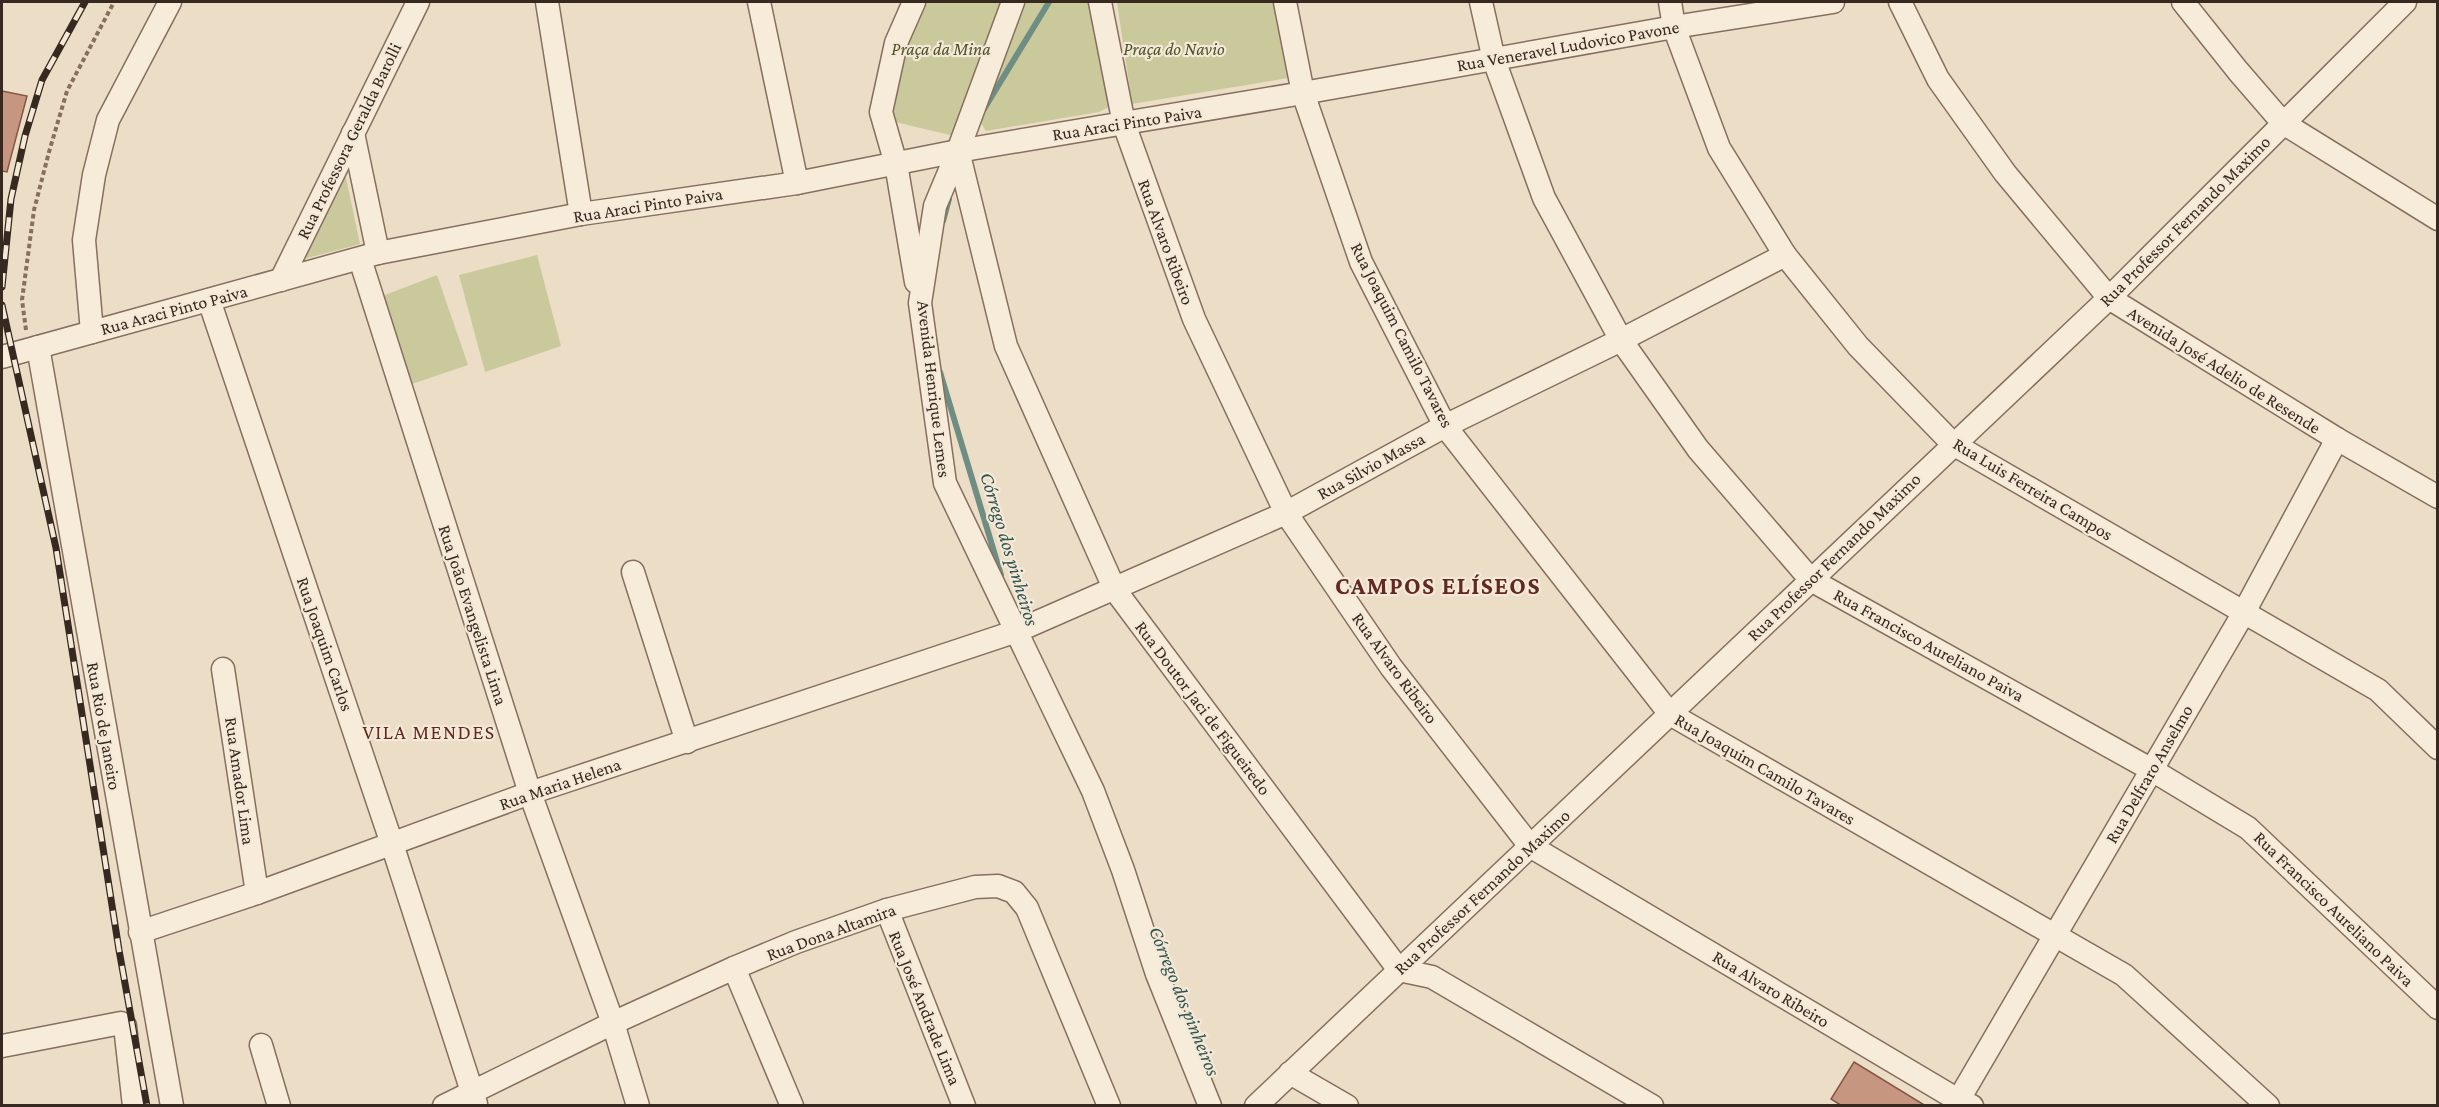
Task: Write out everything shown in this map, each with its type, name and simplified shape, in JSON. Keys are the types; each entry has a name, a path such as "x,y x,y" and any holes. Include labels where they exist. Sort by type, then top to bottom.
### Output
{"street":[{"path":"92,332 84,240 94,175 108,120 170,2"},
{"name":"Rua Professora Geralda Barolli","path":"281,280 418,2"},
{"path":"547,2 581,214"},
{"path":"759,2 797,183"},
{"path":"914,2 896,43 881,112 896,164 920,303"},
{"name":"Avenida Henrique Lemes","path":"1013,2 958,151 934,206 920,303 945,483 1093,791 1123,870 1157,974 1210,1106"},
{"name":"Rua Alvaro Ribeiro","path":"1100,2 1124,124 1194,319 1286,513 1391,667 1530,846 1962,1104"},
{"name":"Rua Joaquim Camilo Tavares","path":"1285,2 1303,93 1361,262 1445,426 1670,714 2124,975 2268,1106"},
{"name":"Rua Francisco Aureliano Paiva","path":"1481,2 1494,60 1544,198 1621,340 1698,449 1811,580 2152,770 2248,828 2438,1008"},
{"name":"Rua Luis Ferreira Campos","path":"1670,2 1674,27 1719,147 1785,255 1858,346 1953,444 2243,614 2378,690 2438,748"},
{"name":"Rua Veneravel Ludovico Pavone","path":"1303,93 1674,27 1833,2"},
{"name":"Avenida José Adelio de Resende","path":"1900,2 1938,79 2004,173 2109,298 2337,439 2438,497"},
{"path":"2183,2 2283,123 2438,219"},
{"name":"Rua Professor Fernando Maximo","path":"1256,1106 2109,298 2405,2"},
{"name":"Rua Araci Pinto Paiva","path":"2,357 369,256 581,214 797,183 958,151 1303,93"},
{"name":"Rua João Evangelista Lima","path":"352,134 369,256 530,793 613,1023 638,1106"},
{"name":"Rua Doutor Jaci de Figueiredo","path":"958,151 1006,346 1114,590 1399,970"},
{"name":"Rua Silvio Massa","path":"982,644 1114,590 1286,513 1445,426 1621,340 1785,255"},
{"name":"Rua Joaquim Carlos","path":"208,300 392,844 474,1099"},
{"name":"Rua Rio de Janeiro","path":"38,346 171,1106"},
{"name":"Rua Delfraro Anselmo","path":"1962,1104 2054,935 2243,614 2337,439"},
{"path":"633,572 687,742"},
{"name":"Rua Maria Helena","path":"140,932 257,893 530,793 982,644"},
{"name":"Rua Amador Lima","path":"223,669 257,893"},
{"name":"Rua Dona Altamira","path":"444,1106 474,1099 613,1023 796,942 887,910 975,887 998,886 1014,892 1027,908 1109,1106"},
{"name":"Rua José Andrade Lima","path":"887,910 964,1106"},
{"path":"734,968 792,1106"},
{"path":"1399,970 1432,977 1652,1106"},
{"path":"3,1039 121,1023 125,1026 134,1106"},
{"path":"261,1045 279,1106"},
{"path":"1290,1073 1347,1106"}],"green space":[{"name":"Praça da Mina","path":"914,2 1006,2 954,136 891,121 899,38"},
{"path":"1026,2 1088,2 1109,107 1099,112 986,131 981,123"},
{"name":"Praça do Navio","path":"1117,2 1275,2 1288,78 1132,104"},
{"path":"345,173 360,244 304,259"},
{"path":"537,255 561,346 485,372 459,275"},
{"path":"437,275 468,365 409,385 380,297"}],"building":[{"path":"2,91 27,96 7,172 2,171"},
{"path":"1854,1062 1926,1106 1842,1106 1831,1099"}],"waterway":[{"name":"Córrego dos pinheiros","path":"984,109 1049,2"},
{"name":"Córrego dos pinheiros","path":"943,221 949,199"},
{"name":"Córrego dos pinheiros","path":"940,372 1001,575"}],"railway":[{"path":"2,287 11,199 25,136 42,80 85,2"},
{"path":"2,305 56,548 119,950 147,1106"}],"district":[{"name":"CAMPOS ELÍSEOS","path":"1438,585"},
{"name":"VILA MENDES","path":"429,732"}]}
